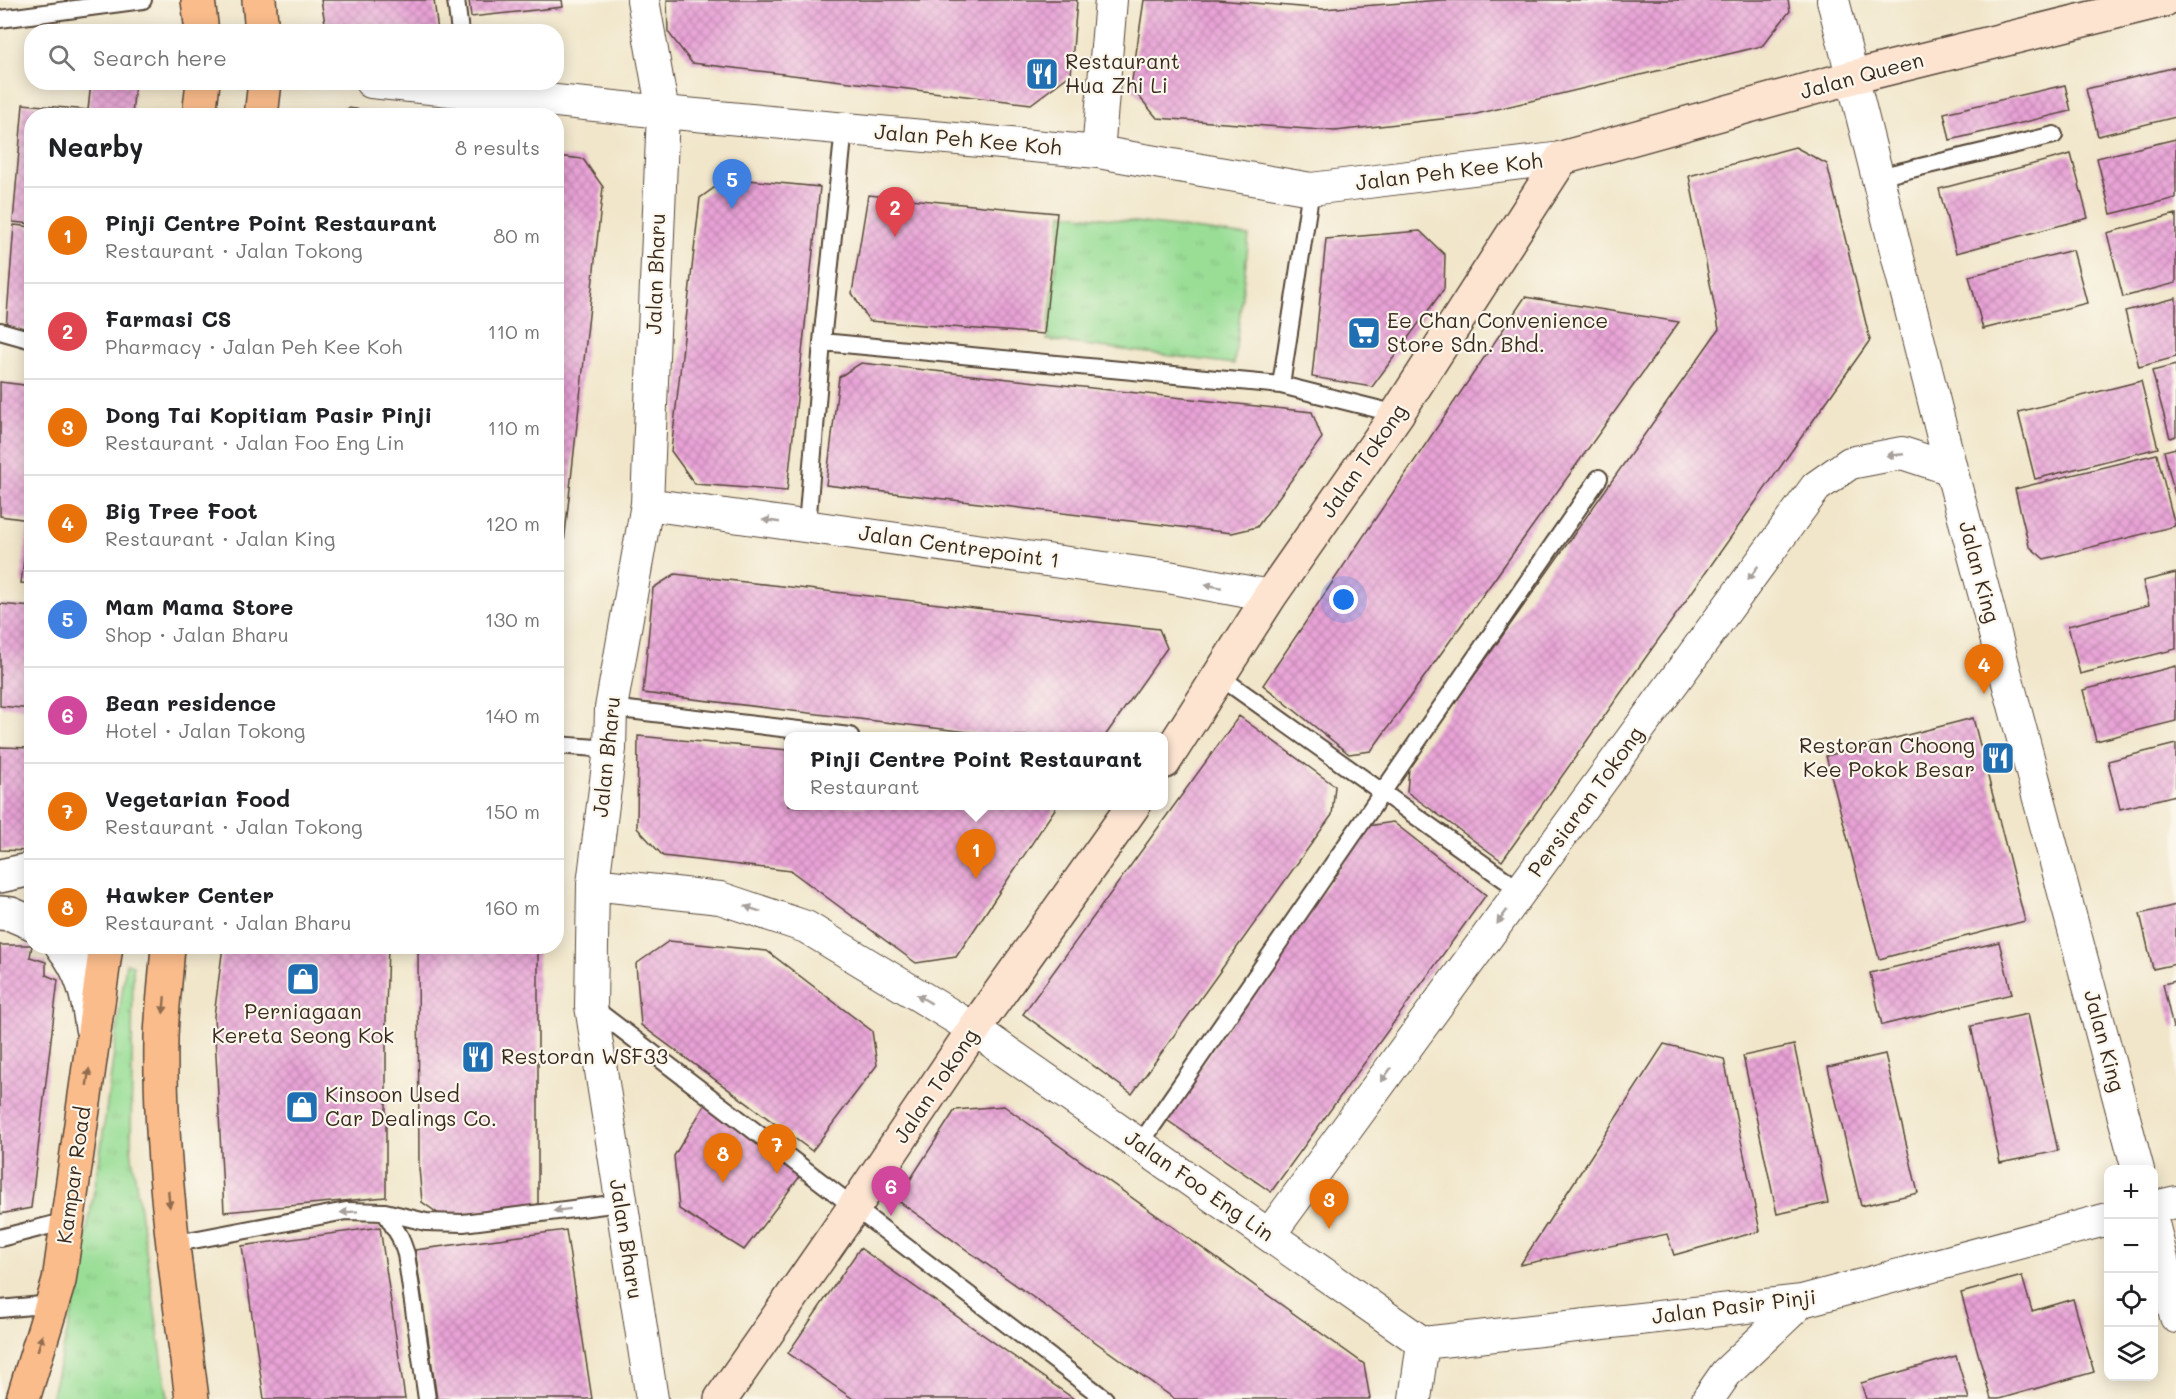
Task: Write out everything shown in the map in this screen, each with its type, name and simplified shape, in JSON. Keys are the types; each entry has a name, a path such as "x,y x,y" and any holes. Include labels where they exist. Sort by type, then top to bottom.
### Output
{"main road":[{"path":"198,0 201,24"},
{"path":"259,0 261,24"},
{"name":"Jalan Queen","path":"1562,158 1854,77 2164,0"},
{"path":"201,108 202,90"},
{"path":"262,108 264,90"},
{"name":"Jalan Tokong","path":"1168,756 1270,596 1397,414 1562,158"},
{"name":"Jalan Tokong","path":"721,1399 974,1029 1130,810"},
{"name":"Kampar Road","path":"23,1399 59,1281 105,954"},
{"path":"167,954 161,1037 163,1133 172,1244 192,1399"}],"street":[{"name":"Jalan Bharu","path":"643,0 663,112 647,504 611,708 609,749 593,884 591,1006 652,1399"},
{"path":"1098,152 1111,0"},
{"name":"Jalan King","path":"1833,0 1951,469 2137,1165"},
{"name":"Jalan Peh Kee Koh","path":"421,90 465,97 663,112 1098,152 1311,189 1562,158"},
{"name":"Persiaran Tokong","path":"1269,1235 1816,487 1850,463 1902,453 1951,469"},
{"name":"Jalan Centrepoint 1","path":"647,504 1167,577 1270,596"},
{"path":"0,876 24,871"},
{"name":"Jalan Foo Eng Lin","path":"593,884 720,898 806,927 974,1029 1424,1343"},
{"path":"0,913 11,914 24,920"},
{"path":"68,954 88,995 93,1039"},
{"path":"2158,1206 2176,1202"},
{"name":"Jalan Pasir Pinji","path":"1424,1343 1802,1301 2104,1220"},
{"path":"2158,1243 2176,1317"},
{"path":"1708,1399 1726,1373 1802,1301"},
{"path":"1415,1399 1424,1343"}],"lane":[{"path":"0,19 143,0"},
{"path":"456,0 459,24"},
{"path":"807,526 822,342 844,128"},
{"path":"1878,177 2054,135"},
{"path":"1281,385 1311,189"},
{"path":"0,331 24,338"},
{"path":"822,342 1281,385 1397,414"},
{"path":"1140,1144 1599,478"},
{"path":"1219,676 1521,891"},
{"path":"611,708 816,732"},
{"path":"564,746 609,749"},
{"path":"591,1006 1105,1399"},
{"path":"172,1244 346,1211 385,1212 426,1222 463,1223 620,1203"},
{"path":"385,1212 400,1237 406,1254 427,1399"},
{"path":"0,1238 67,1221"},
{"path":"0,1309 52,1304"}],"green space":[{"path":"1062,213 1249,236 1234,364 1047,340"},
{"path":"126,963 133,965 131,1149 168,1399 51,1399 73,1309 99,1163"}],"building":[{"path":"321,0 434,0 437,24 338,24 325,23"},
{"path":"469,0 562,0 563,7 471,17"},
{"path":"667,0 1077,0 1071,74 1031,104 692,63 668,32"},
{"path":"1144,0 1218,0 1323,9 1441,0 1788,0 1790,11 1762,46 1468,116 1335,131 1157,118 1131,87"},
{"path":"2176,67 2176,117 2098,136 2086,89"},
{"path":"2065,85 2071,111 1950,140 1944,113"},
{"path":"90,90 134,90 133,108 88,108"},
{"path":"23,104 66,108 24,108 24,223 13,222"},
{"path":"2176,139 2176,198 2111,214 2097,158"},
{"path":"1795,147 1827,164 1870,340 1502,861 1407,792 1409,768 1719,329 1689,176"},
{"path":"2071,154 2088,218 1956,253 1939,189"},
{"path":"564,157 583,159 603,187 564,543"},
{"path":"728,178 820,187 787,491 695,484 671,451 700,198"},
{"path":"868,195 1057,213 1044,334 869,321 852,293"},
{"path":"2176,214 2176,283 2123,297 2107,233"},
{"path":"14,225 24,226 24,329 6,328"},
{"name":"Ee Chan Convenience Store Sdn. Bhd.","path":"1420,231 1445,255 1444,289 1372,387 1312,377 1326,239"},
{"path":"2073,250 2087,303 1983,329 1969,276"},
{"path":"1525,297 1679,322 1371,751 1349,754 1263,685"},
{"path":"2176,298 2176,357 2139,367 2125,311"},
{"path":"861,363 1312,412 1322,438 1257,527 1232,533 826,485 839,377"},
{"path":"2176,365 2176,436 2170,438 2152,371"},
{"path":"2141,381 2158,448 2035,479 2018,412"},
{"path":"0,382 24,385 24,519 0,516"},
{"path":"2176,448 2176,495 2175,495 2164,451"},
{"path":"2157,454 2175,526 2044,559 2029,546 2015,489"},
{"path":"24,559 24,583 21,583"},
{"path":"2176,573 2176,649 2080,674 2068,626 2149,605 2143,581"},
{"path":"675,574 1159,629 1167,648 1108,732 968,732 643,693 653,588"},
{"path":"0,604 24,606 24,708 0,706"},
{"path":"2176,666 2176,721 2096,741 2083,690"},
{"path":"1239,716 1335,786 1332,815 1132,1094 1023,1014"},
{"path":"1973,718 2025,921 1879,959 1826,756"},
{"path":"638,736 784,750 784,810 1054,810 956,957 916,963 791,871 663,856 637,828"},
{"path":"2176,744 2176,795 2120,809 2108,761"},
{"path":"0,747 24,748 24,851 0,850"},
{"path":"1393,822 1486,895 1271,1192 1164,1118 1368,826"},
{"path":"2176,905 2176,964 2153,969 2140,914"},
{"path":"669,941 767,951 872,1031 877,1065 812,1151 641,1025 636,964"},
{"path":"1999,942 2012,994 1882,1025 1870,973"},
{"path":"0,945 24,945 24,954 30,954 30,957 46,962 46,975 58,980 31,1208 0,1214"},
{"name":"Kinsoon Used Car Dealings Co.","path":"222,954 388,954 386,1197 224,1212 214,1016"},
{"name":"Restoran WSF33","path":"418,954 538,954 538,1210 449,1221 422,1202 419,1168"},
{"path":"2176,981 2176,1027 2173,1028 2163,984"},
{"path":"2028,1014 2058,1151 2000,1163 1971,1026"},
{"path":"1664,1044 1724,1059 1760,1231 1674,1255 1667,1234 1520,1265"},
{"path":"1794,1045 1828,1203 1777,1214 1743,1056"},
{"path":"1885,1054 1918,1193 1861,1206 1828,1067"},
{"path":"706,1103 801,1175 744,1250 679,1209 674,1156"},
{"path":"1004,1106 1364,1364 1370,1399 1175,1399 897,1200 955,1110"},
{"path":"380,1227 405,1399 264,1399 242,1246"},
{"path":"566,1230 592,1399 437,1399 415,1250"},
{"path":"860,1248 1074,1399 853,1399 788,1353"},
{"path":"2022,1276 2032,1311 2073,1299 2094,1372 1999,1399 1991,1399 1961,1293"},
{"path":"1956,1356 1969,1399 1866,1399 1861,1383"}],"place":[{"name":"Restaurant Hua Zhi Li","path":"1042,74"},
{"name":"Mam Mama Store","path":"732,209"},
{"name":"Farmasi CS","path":"895,237"},
{"name":"Ee Chan Convenience Store Sdn. Bhd.","path":"1364,333"},
{"name":"Big Tree Foot","path":"1984,694"},
{"name":"Restoran Choong Kee Pokok Besar","path":"1998,758"},
{"name":"Pinji Centre Point Restaurant","path":"976,879"},
{"name":"Perniagaan Kereta Seong Kok","path":"303,979"},
{"name":"Restoran WSF33","path":"478,1057"},
{"name":"Kinsoon Used Car Dealings Co.","path":"302,1107"},
{"name":"Vegetarian Food","path":"777,1174"},
{"name":"Hawker Center","path":"723,1183"},
{"name":"Bean residence","path":"891,1216"},
{"name":"Dong Tai Kopitiam Pasir Pinji","path":"1329,1229"}]}
